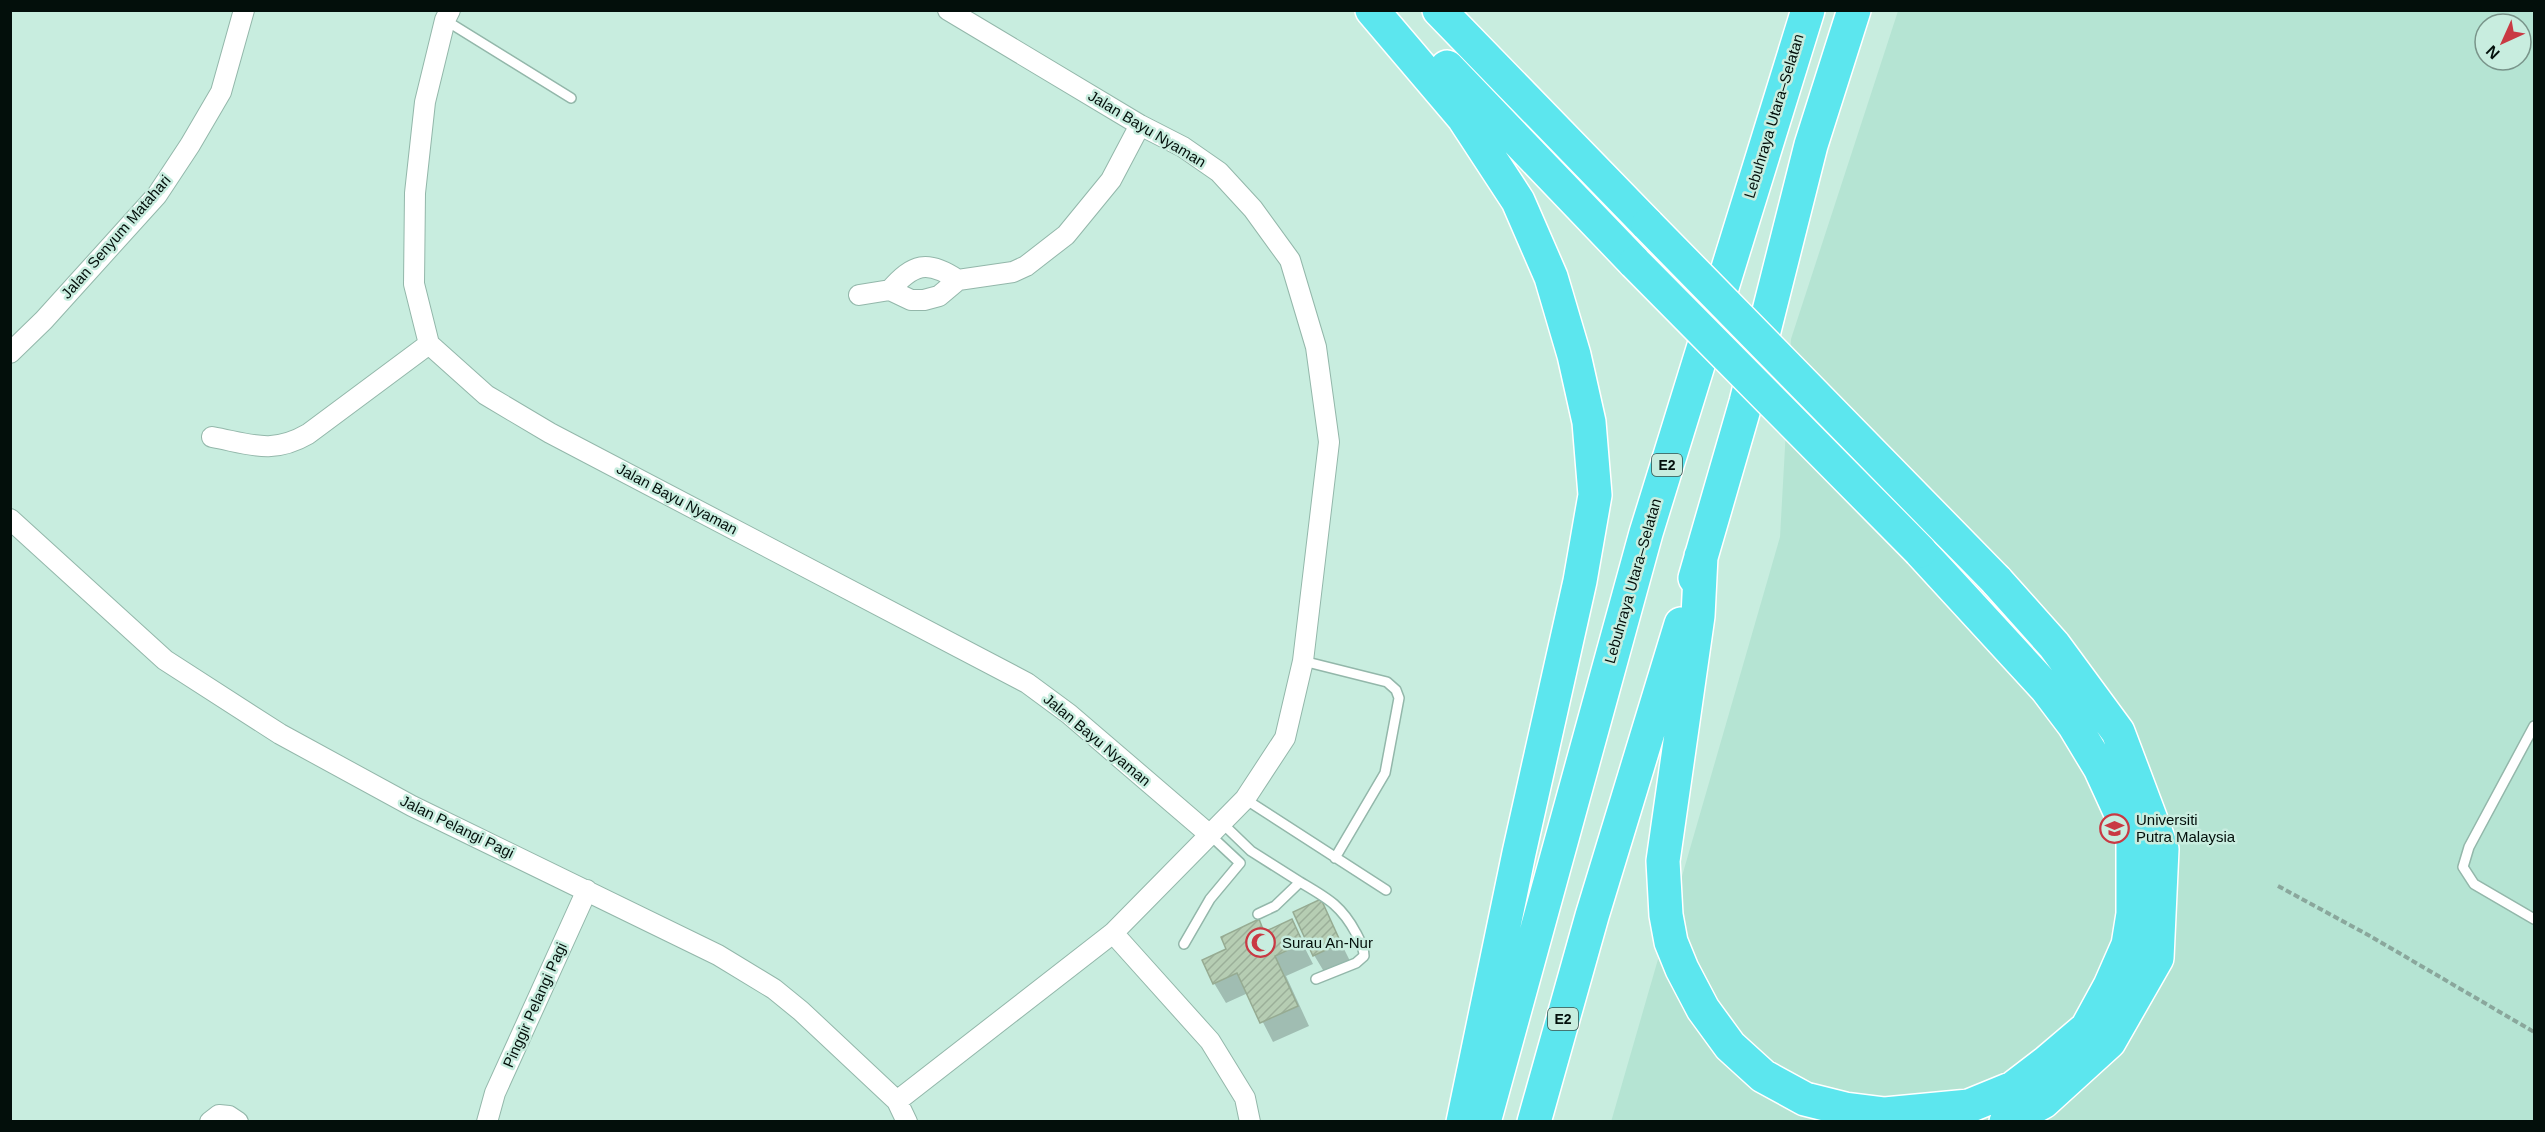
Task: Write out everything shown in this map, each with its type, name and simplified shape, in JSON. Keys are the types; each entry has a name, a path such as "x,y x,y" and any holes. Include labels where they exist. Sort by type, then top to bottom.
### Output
{"highway":[{"path":"1372,10 1463,117 1518,201 1551,277 1574,355 1589,422 1595,495 1580,581 1519,853 1463,1122"},
{"path":"1388,10 1412,30 1635,263 1920,551 2046,688 2074,725 2100,768 2133,840 2133,914 2128,945 2110,986 2087,1028 2013,1088 1969,1106 1885,1114 1845,1109 1805,1099 1763,1076 1730,1046 1703,1009 1671,942 1666,915 1663,861 1698,616 1701,556"},
{"path":"1439,10 1996,580 2054,645 2118,732 2162,849 2157,958 2109,1041 2043,1102 2006,1122"},
{"name":"Lebuhraya Utara–Selatan","path":"1484,1122 1646,534 1808,10"},
{"name":"E2","path":"1534,1122 1595,905 1746,402 1811,145 1854,10"}],"street":[{"name":"Jalan Senyum Matahari","path":"10,353 44,320 157,195 221,92 244,10"},
{"name":"Jalan Bayu Nyaman","path":"897,1101 1113,933 1245,799 1285,738 1303,661 1329,442 1316,347 1290,260 1253,209 1219,172 1183,147 1140,125 948,10"},
{"path":"212,437 268,448 291,444 308,434 429,344 414,284 415,193 425,102 448,15"},
{"path":"859,295 890,290 912,300 924,300 939,296 958,280 1013,272 1026,266 1066,235 1111,180 1140,125"},
{"path":"890,290 914,267 929,266 946,271 958,280"},
{"name":"Jalan Bayu Nyaman","path":"429,344 486,395 550,433 1027,683 1216,829"},
{"name":"Jalan Pelangi Pagi","path":"10,519 165,660 280,734 412,806 718,955 774,988 897,1101 907,1122"},
{"name":"Pinggir Pelangi Pagi","path":"487,1122 495,1093 587,890"},
{"path":"1113,933 1210,1041 1245,1098 1250,1122"},
{"path":"210,1122 219,1115 229,1116 238,1122"}],"lane":[{"path":"448,15 571,98"},
{"path":"1303,661 1387,682 1396,690 1399,698 1385,773 1335,858"},
{"path":"2535,726 2469,847 2464,857 2463,867 2474,884 2535,919"},
{"path":"1245,799 1386,890"},
{"path":"1216,829 1328,898 1346,914 1364,949 1364,956 1356,963 1316,980"},
{"path":"1216,829 1239,863"},
{"path":"1184,944 1209,899 1251,851"},
{"path":"1258,914 1275,906 1300,882"}],"path":[{"path":"2278,886 2370,936 2535,1032"}],"shaded area":[{"name":"Universiti Putra Malaysia","path":"1898,11 2534,11 2534,1121 1611,1122 1780,537 1791,339"}],"building":[{"path":"1321,899 1341,943 1313,956 1293,912"},
{"path":"1259,919 1264,932 1292,919 1303,943 1275,956 1298,1006 1260,1023 1237,973 1213,984 1202,960 1226,949 1221,937"}],"place":[{"name":"Universiti Putra Malaysia","path":"2115,829"},
{"name":"Surau An-Nur","path":"1261,943"}]}
